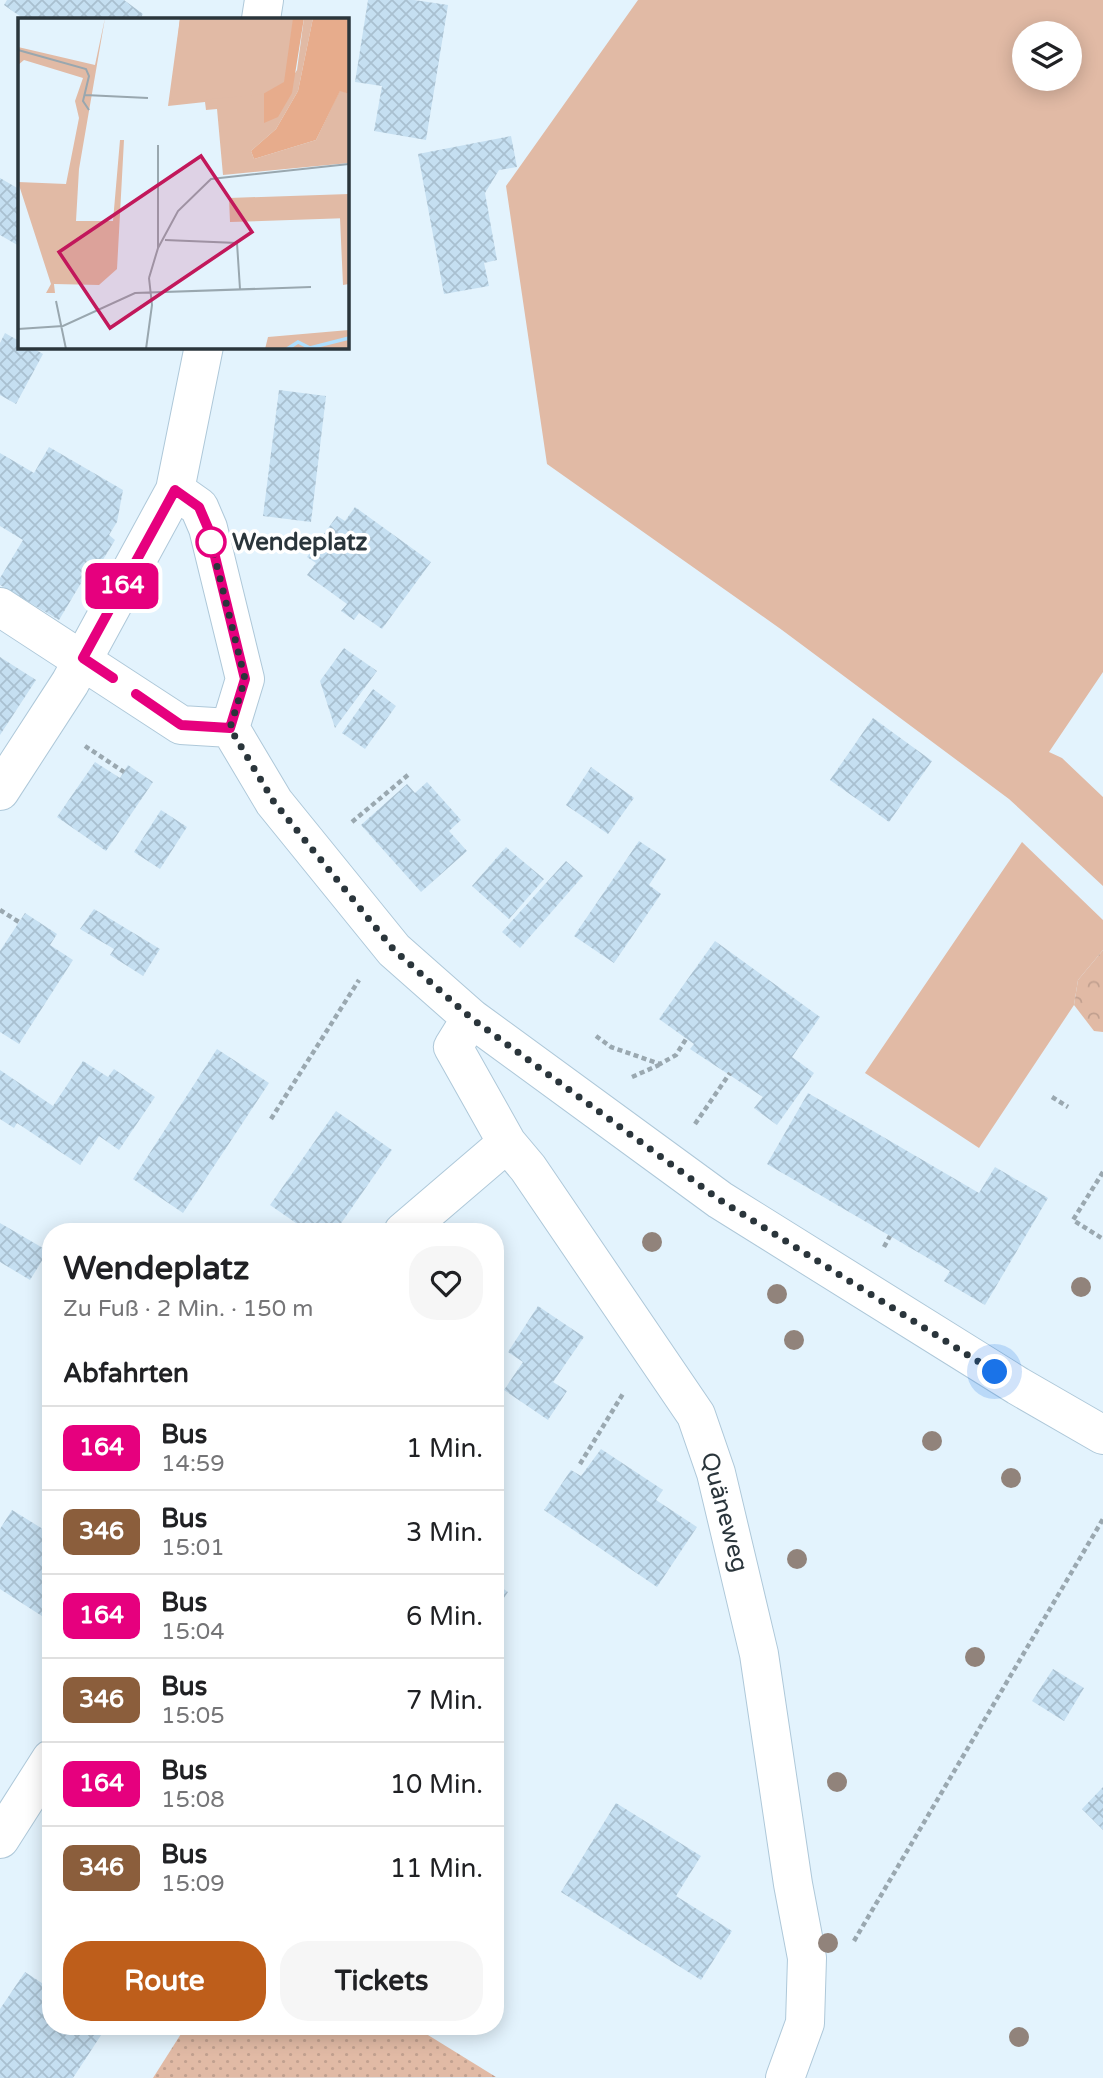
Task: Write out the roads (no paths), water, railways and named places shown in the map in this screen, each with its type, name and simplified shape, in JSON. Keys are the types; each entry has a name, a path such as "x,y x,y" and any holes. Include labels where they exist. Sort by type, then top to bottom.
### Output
{"street":[{"path":"261,18 264,0"},
{"path":"0,791 45,723 83,658 175,490 204,348"},
{"path":"175,490 199,507 208,528 245,679 230,728 274,802 394,950 471,1018 720,1200 1018,1386 1103,1435"},
{"path":"0,607 83,658 181,725 230,728"},
{"name":"Quäneweg","path":"471,1018 453,1047 507,1143 559,1212 689,1404 716,1473 734,1539 759,1654 793,1884 807,1958 805,2023 785,2078"},
{"path":"414,1223 507,1143"},
{"path":"0,1839 42,1773"}],"place":[{"name":"Wendeplatz","path":"211,542"}]}
